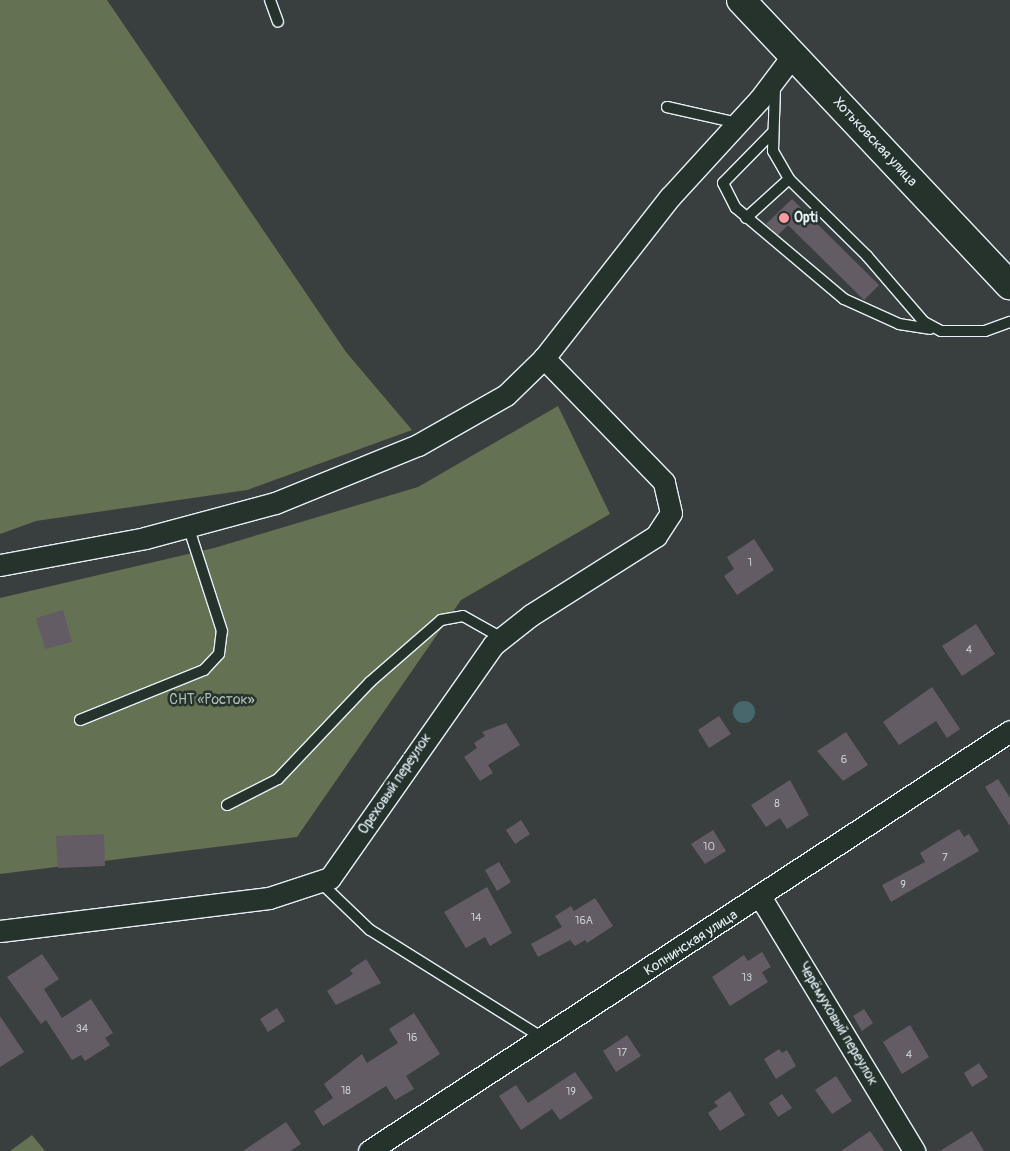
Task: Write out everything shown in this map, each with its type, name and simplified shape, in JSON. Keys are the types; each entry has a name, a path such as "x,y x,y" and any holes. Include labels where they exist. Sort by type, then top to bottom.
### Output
{"main road":[{"name":"Хотьковская улица","path":"741,0 1010,284"}],"street":[{"path":"0,565 188,526 275,503 418,445 506,395 544,358 670,197 738,122 793,55"},
{"name":"Ореховый переулок","path":"0,931 270,898 321,883 344,860 416,751 502,638 656,536 668,522 670,498 649,465 544,358"},
{"name":"Копнинская улица","path":"369,1151 761,898 1010,731"},
{"name":"Черёмуховый переулок","path":"761,898 914,1151"}],"lane":[{"path":"270,0 278,22"},
{"path":"776,78 772,133 773,151 789,179 867,256 924,322 941,331"},
{"path":"667,107 738,122"},
{"path":"772,133 723,183 731,202 746,218 865,312 899,324 941,331 985,331 1010,322"},
{"path":"746,218 789,179"},
{"path":"80,720 204,670 219,654 222,631 188,526"},
{"path":"227,805 278,779 370,682 441,620 463,616 502,638"},
{"path":"321,883 370,930 544,1039"}],"green space":[{"path":"0,0 107,0 346,352 412,430 247,490 36,521 0,534"},
{"name":"СНТ «Росток»","path":"558,406 610,514 461,600 297,837 0,874 0,598 214,548 418,487"},
{"path":"32,1135 45,1151 10,1151"}],"water":[{"path":"744,701 752,704 755,712 752,720 744,723 736,720 733,712 736,704"}],"building":[{"path":"792,199 879,285 864,300 788,225 778,235 766,224"},
{"path":"754,539 774,570 737,595 724,576 734,569 727,557"},
{"path":"63,610 72,642 45,649 36,618"},
{"path":"976,624 995,654 962,676 942,646"},
{"path":"932,687 960,729 947,738 936,721 899,745 883,722"},
{"path":"719,716 731,734 709,748 698,730"},
{"path":"506,723 520,745 488,765 493,773 480,781 464,757 477,748 474,743 485,736 482,732"},
{"path":"846,732 868,765 843,781 817,751"},
{"path":"998,779 1010,798 1010,826 985,787"},
{"path":"790,780 809,815 787,829 780,818 766,827 751,805"},
{"path":"521,820 530,834 515,844 506,830"},
{"path":"959,829 964,837 969,834 979,851 891,902 882,885 925,862 920,853"},
{"path":"713,830 726,851 705,864 691,844"},
{"path":"104,834 105,866 58,868 56,836"},
{"path":"499,862 511,882 497,891 485,870"},
{"path":"487,887 512,933 490,946 485,937 466,948 444,912"},
{"path":"595,898 613,926 587,943 585,940 575,946 570,940 538,957 531,944 562,927 555,916 571,906 574,911"},
{"path":"762,952 771,967 762,972 768,982 730,1006 712,977 744,955 748,961"},
{"path":"42,954 59,979 44,989 62,1018 91,999 113,1033 105,1038 110,1045 85,1061 81,1055 72,1060 46,1020 41,1024 7,977"},
{"path":"366,959 381,983 336,1005 327,991 353,974 350,970"},
{"path":"277,1008 285,1021 268,1032 260,1019"},
{"path":"864,1009 873,1023 862,1031 853,1016"},
{"path":"414,1013 440,1054 406,1076 414,1089 395,1100 386,1086 323,1126 314,1111 333,1098 324,1084 362,1054 367,1063 398,1043 389,1029"},
{"path":"0,1016 24,1052 0,1067"},
{"path":"910,1025 929,1057 902,1074 883,1042"},
{"path":"627,1035 641,1056 616,1072 603,1051"},
{"path":"779,1049 782,1053 787,1050 796,1066 776,1079 764,1059"},
{"path":"979,1063 988,1077 972,1087 964,1073"},
{"path":"575,1072 593,1098 560,1120 552,1109 521,1130 499,1096 516,1085 528,1103"},
{"path":"836,1076 852,1101 832,1114 815,1090"},
{"path":"730,1091 745,1115 720,1131 708,1113 718,1106 714,1102"},
{"path":"782,1094 792,1108 778,1117 769,1103"},
{"path":"286,1122 301,1144 290,1151 243,1151"},
{"path":"870,1131 884,1151 841,1151"},
{"path":"972,1131 984,1151 940,1151"}],"place":[{"name":"Opti","path":"784,218"}]}
